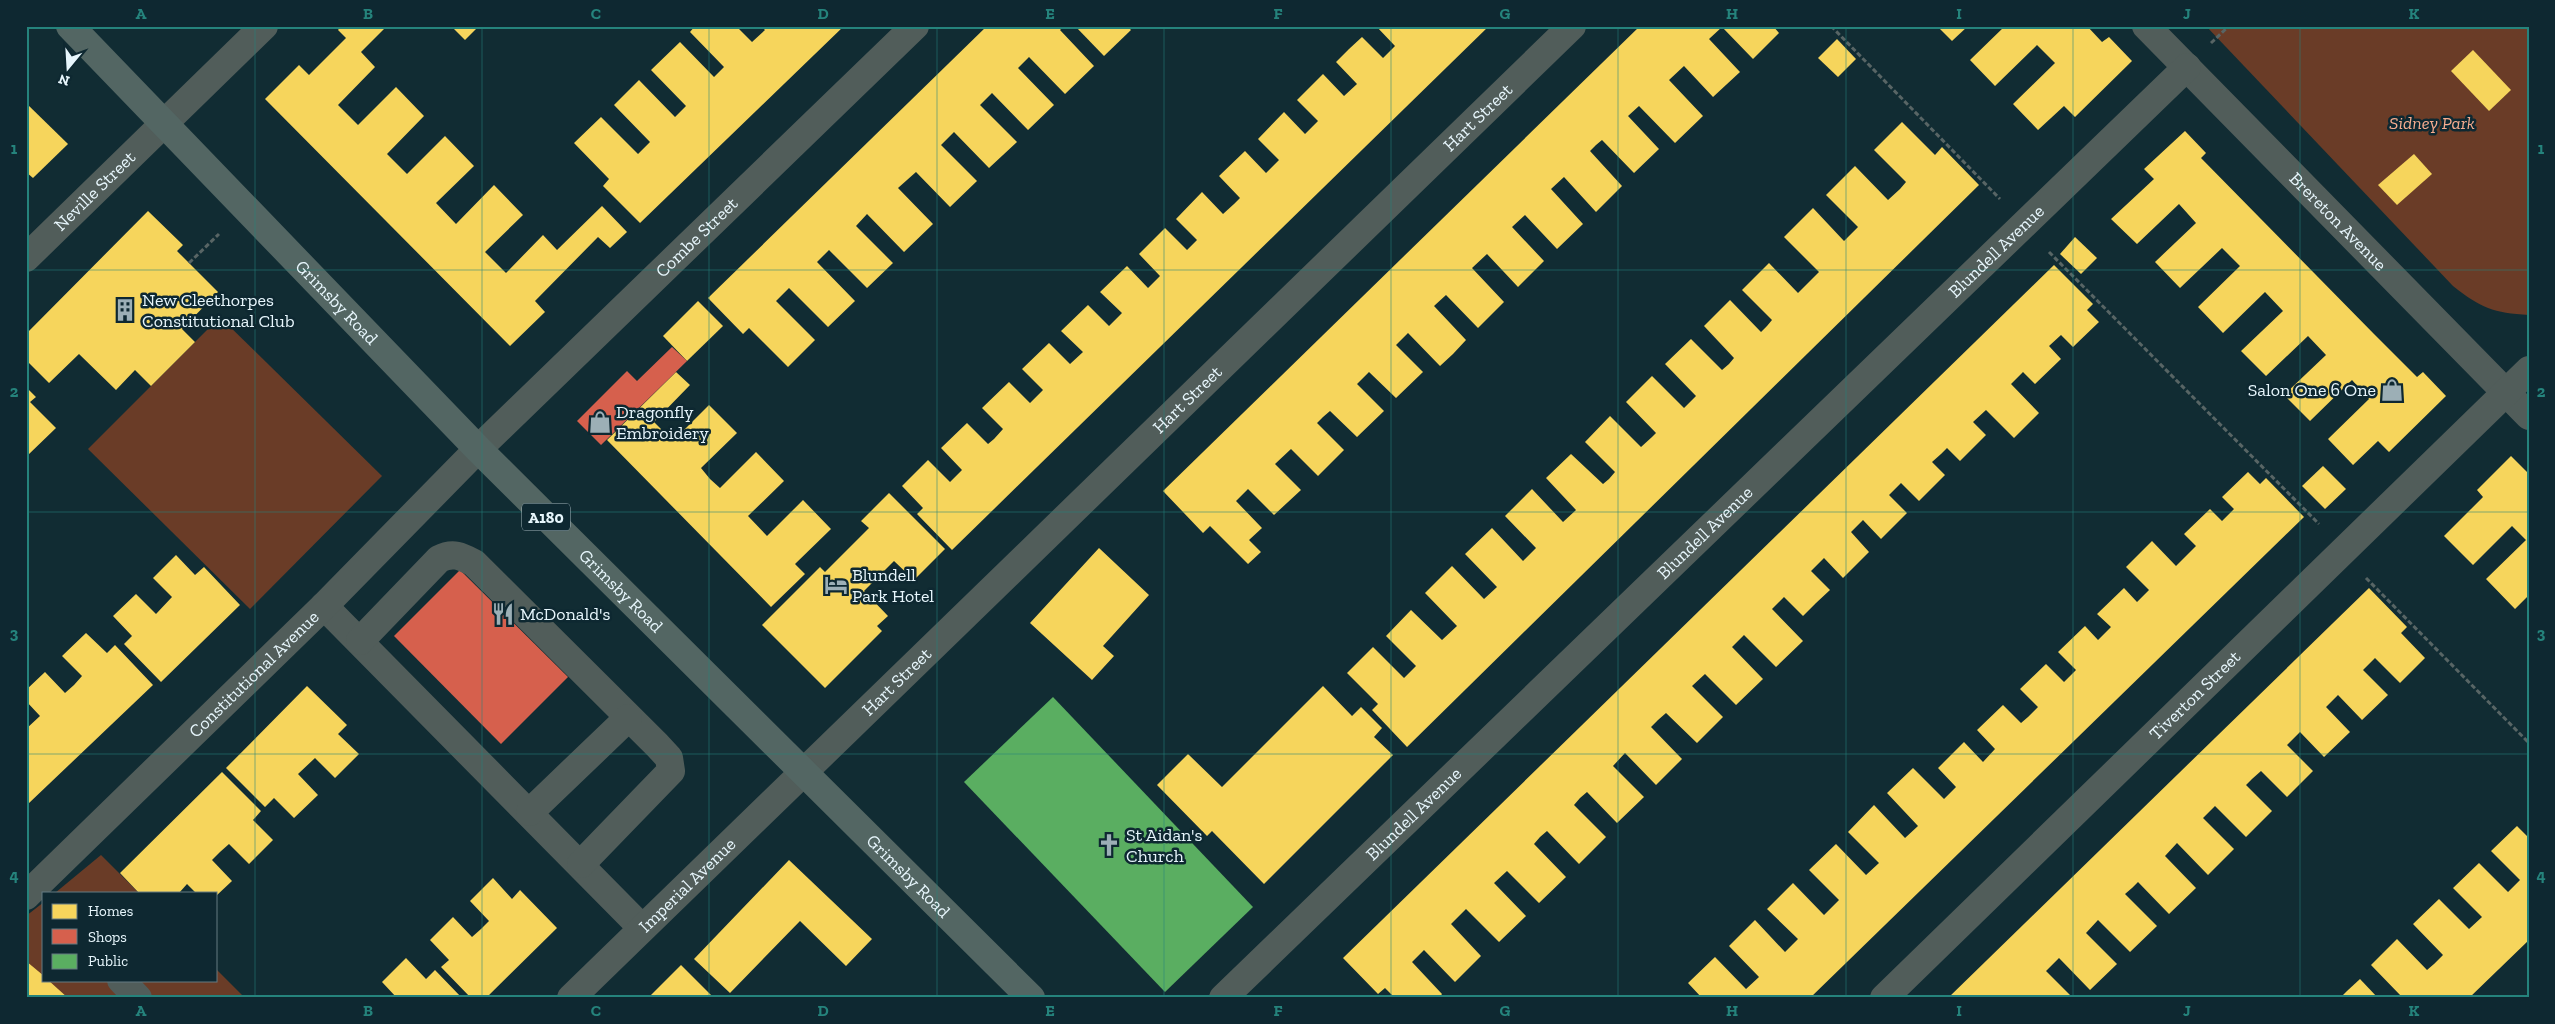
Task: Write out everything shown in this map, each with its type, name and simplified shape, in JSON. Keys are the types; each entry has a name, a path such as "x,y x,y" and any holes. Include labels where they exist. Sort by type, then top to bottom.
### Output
{"main road":[{"name":"Grimsby Road","path":"70,26 478,449 1031,998"}],"street":[{"name":"Neville Street","path":"26,258 264,26"},
{"name":"Combe Street","path":"478,449 915,26"},
{"name":"Hart Street","path":"802,772 1572,26"},
{"name":"Brereton Avenue","path":"2146,26 2529,416"},
{"name":"Blundell Avenue","path":"1223,998 2187,67"},
{"name":"Tiverton Street","path":"1884,998 2529,370"},
{"name":"Constitutional Avenue","path":"34,896 478,449"},
{"path":"360,641 439,560 448,555 458,555 474,563 669,758 671,771 581,864"},
{"path":"324,606 530,812 642,928"},
{"path":"530,812 628,718"},
{"name":"Imperial Avenue","path":"571,998 802,772"},
{"path":"123,982 138,998"}],"path":[{"path":"1831,26 1995,194 2049,253 2316,521 2362,574 2529,743"},
{"path":"189,263 245,208"}],"green space":[{"name":"Sidney Park","path":"2206,26 2529,26 2529,315 2506,313 2488,308 2472,300 2453,286"},
{"path":"220,317 382,476 250,609 88,449"},
{"path":"101,855 138,892 56,892"},
{"path":"42,904 42,982 218,982 218,971 245,998 26,998 26,916"}],"building: Homes":[{"path":"341,26 387,26 361,52 375,67 338,105 358,125 396,87 424,116 387,154 407,174 445,136 474,166 436,203 456,224 494,185 523,215 485,252 506,273 543,235 557,250 602,206 627,232 610,248 598,237 535,301 545,312 510,346 265,99 299,65 309,75 346,38 338,30"},
{"path":"451,26 479,26 465,40"},
{"path":"695,26 736,26 752,42 765,30 761,26 844,26 640,223 603,186 609,179 574,143 601,117 638,154 650,142 614,105 639,80 675,117 686,106 651,70 680,42 714,77 724,67 690,32"},
{"path":"987,26 1064,26 1060,30 1094,66 1065,94 1029,57 1018,68 1054,105 1028,130 992,93 980,105 1017,142 989,168 954,132 941,145 977,181 950,207 916,172 898,188 933,224 904,252 867,214 856,226 893,263 867,288 829,250 817,262 855,301 828,327 789,288 776,301 815,340 788,367 749,328 743,334 708,298"},
{"path":"1075,26 1127,26 1131,30 1104,56"},
{"path":"1376,26 1489,26 952,550 917,514 923,508 902,486 928,460 950,482 962,470 941,448 967,423 988,444 994,439 1003,429 982,408 1009,382 1030,403 1043,390 1022,369 1049,343 1070,364 1083,352 1061,331 1088,305 1109,326 1122,313 1100,292 1127,266 1148,288 1160,276 1139,254 1165,228 1187,250 1197,240 1176,219 1202,192 1223,214 1234,204 1240,198 1219,176 1245,151 1266,173 1279,160 1258,139 1284,112 1305,134 1318,121 1297,100 1323,74 1344,96 1357,84 1336,62 1349,49 1362,37 1383,58 1395,46"},
{"path":"1640,26 1773,26 1779,33 1753,59 1722,27 1709,39 1740,72 1713,97 1684,66 1669,80 1703,116 1675,143 1639,106 1628,116 1659,149 1634,173 1602,140 1590,151 1622,186 1596,212 1564,177 1551,189 1583,224 1557,249 1525,215 1512,227 1544,261 1518,287 1487,254 1472,268 1504,302 1478,328 1446,295 1434,306 1466,340 1453,354 1440,366 1408,333 1396,345 1423,372 1396,398 1369,372 1357,384 1384,411 1357,437 1330,411 1323,417 1317,423 1344,450 1318,476 1291,449 1275,464 1301,490 1274,515 1248,489 1236,501 1262,528 1249,540 1261,552 1248,564 1210,526 1203,533 1163,491"},
{"path":"1937,26 1968,26 1952,41"},
{"path":"2005,26 2087,26 2102,42 2109,37 2132,61 2075,117 2064,106 2038,130 2013,104 2055,63 2037,45 1995,86 1970,60"},
{"path":"1837,39 1856,59 1838,77 1818,58"},
{"path":"2473,50 2511,90 2489,111 2451,71"},
{"path":"26,103 68,144 33,178 26,172"},
{"path":"1902,122 1935,155 1942,147 1979,185 1407,747 1372,710 1378,704 1347,673 1373,647 1404,678 1416,666 1386,636 1411,610 1442,640 1457,626 1425,593 1452,566 1484,599 1497,587 1465,554 1492,528 1523,561 1536,548 1505,516 1532,489 1563,522 1576,510 1546,478 1571,454 1603,484 1609,479 1615,472 1585,442 1610,416 1641,447 1652,437 1656,433 1626,402 1652,376 1684,408 1696,396 1665,364 1691,339 1722,370 1729,364 1734,358 1704,326 1730,300 1761,332 1772,320 1742,290 1769,263 1798,293 1819,272 1784,237 1813,208 1844,241 1858,227 1826,195 1855,166 1888,200 1900,189 1906,182 1874,150"},
{"path":"2185,131 2206,153 2201,158 2374,334 2417,377 2423,372 2446,396 2389,452 2378,441 2353,465 2328,439 2369,399 2352,380 2310,421 2284,395 2326,355 2308,336 2266,376 2241,351 2283,311 2265,292 2223,333 2198,307 2240,266 2222,248 2180,288 2155,262 2196,223 2179,204 2137,244 2111,219 2154,179 2144,169"},
{"path":"2414,154 2432,174 2397,205 2378,185"},
{"name":"New Cleethorpes Constitutional Club","path":"148,211 183,245 177,251 218,292 182,329 195,342 151,386 135,370 116,390 79,354 49,383 26,360 26,334"},
{"path":"2075,237 2097,258 2081,274 2060,254"},
{"path":"2054,265 2093,304 2087,310 2099,322 2073,347 2061,335 2049,346 2061,359 2035,384 2023,372 2011,384 2039,413 2014,438 1986,410 1973,422 1986,435 1960,461 1947,448 1932,462 1945,475 1919,501 1901,483 1889,495 1907,513 1881,539 1863,520 1851,532 1869,552 1843,578 1824,558 1811,571 1830,590 1803,616 1784,597 1772,609 1803,641 1776,667 1744,635 1732,647 1763,679 1736,705 1705,674 1692,686 1723,717 1697,743 1666,713 1651,727 1682,759 1656,785 1625,753 1613,766 1644,797 1617,823 1587,792 1580,798 1574,805 1606,837 1579,864 1547,831 1534,844 1566,877 1539,903 1507,871 1494,883 1526,916 1499,942 1466,909 1451,924 1481,956 1455,982 1424,950 1412,962 1442,994 1439,998 1395,998 1385,988 1378,994 1343,958"},
{"path":"698,301 723,326 687,361 663,336"},
{"path":"676,372 690,385 654,422 673,441 709,405 737,433 701,468 710,479 720,488 756,452 784,481 748,516 767,536 803,500 831,529 795,564 805,574 771,607 607,440"},
{"path":"26,387 36,397 30,402 56,428 28,455 26,453"},
{"path":"2511,456 2529,474 2529,595 2515,609 2486,579 2526,540 2512,526 2473,565 2444,536 2483,497 2477,490"},
{"path":"2323,466 2346,489 2325,509 2302,486"},
{"path":"2248,472 2260,484 2266,478 2304,517 1810,998 1702,998 1688,983 1715,957 1746,989 1759,977 1729,946 1755,920 1785,952 1798,939 1767,909 1793,883 1824,915 1839,900 1809,870 1836,844 1866,875 1879,863 1848,832 1874,805 1905,838 1918,826 1887,793 1913,768 1944,799 1956,787 1938,768 1964,742 1983,762 1995,749 1977,730 2003,705 2021,723 2028,717 2038,707 2020,689 2046,664 2064,682 2076,670 2058,652 2085,626 2098,640 2111,627 2097,614 2124,588 2137,602 2149,590 2126,567 2152,541 2176,566 2196,546 2184,534 2210,509 2222,521 2234,509 2222,497"},
{"name":"Blundell Park Hotel","path":"889,493 945,549 914,580 894,561 864,591 888,616 877,626 882,631 825,688 762,625 820,567 825,572 869,528 861,521"},
{"path":"1099,548 1149,595 1103,646 1114,656 1092,680 1030,623"},
{"path":"176,555 195,575 204,567 240,605 161,682 124,644 132,636 113,616 136,594 156,614 172,597 153,578"},
{"path":"2369,588 2407,627 2401,633 2425,658 2400,683 2375,658 2363,670 2388,695 2362,720 2338,695 2326,707 2350,732 2324,757 2300,732 2287,745 2313,771 2287,797 2261,771 2246,785 2272,811 2246,837 2215,806 2203,818 2234,849 2208,875 2177,843 2165,856 2196,888 2169,914 2138,882 2125,894 2157,926 2130,952 2098,920 2086,933 2117,964 2090,990 2059,958 2046,971 2073,998 1948,998"},
{"path":"86,633 107,653 115,645 153,685 28,804 26,802 26,729 40,716 26,701 26,690 45,672 65,693 74,685 82,676 62,656"},
{"path":"307,686 347,725 338,734 359,754 335,778 315,758 298,774 318,795 294,818 274,798 265,807 226,768"},
{"path":"1323,686 1352,716 1361,707 1382,728 1374,737 1393,755 1264,884 1212,831 1207,836 1157,785 1188,754 1222,787"},
{"path":"222,772 261,811 253,820 273,840 249,864 229,844 220,852 212,860 232,881 218,894 218,892 195,892 187,884 180,892 138,892 120,873"},
{"path":"2517,826 2529,838 2529,940 2469,998 2398,998 2401,996 2371,965 2397,939 2427,970 2434,964 2443,955 2413,924 2439,899 2469,929 2482,917 2453,888 2479,863 2508,892 2520,880 2491,851"},
{"path":"789,860 872,939 846,966 800,921 730,993 694,959"},
{"path":"493,878 512,899 520,890 557,928 486,998 471,998 441,967 449,960 430,940 453,917 472,937 481,929 489,921 470,901"},
{"path":"406,958 426,979 435,970 462,998 397,998 382,982"},
{"path":"26,961 42,974 42,982 50,982 68,998 26,998"},
{"path":"681,965 714,998 648,998"},
{"path":"2360,979 2378,998 2340,998 2347,991"}],"building: Shops":[{"path":"672,347 687,361 601,445 577,421 627,371 637,381"},
{"path":"460,570 568,677 501,744 394,636"}],"building: Public":[{"name":"St Aidan's Church","path":"1053,697 1253,907 1165,992 964,782"}],"place":[{"name":"New Cleethorpes Constitutional Club","path":"125,310"},
{"name":"Salon One 6 One","path":"2392,390"},
{"name":"Dragonfly Embroidery","path":"600,422"},
{"name":"Blundell Park Hotel","path":"836,585"},
{"name":"McDonald's","path":"503,614"},
{"name":"St Aidan's Church","path":"1109,845"}]}
